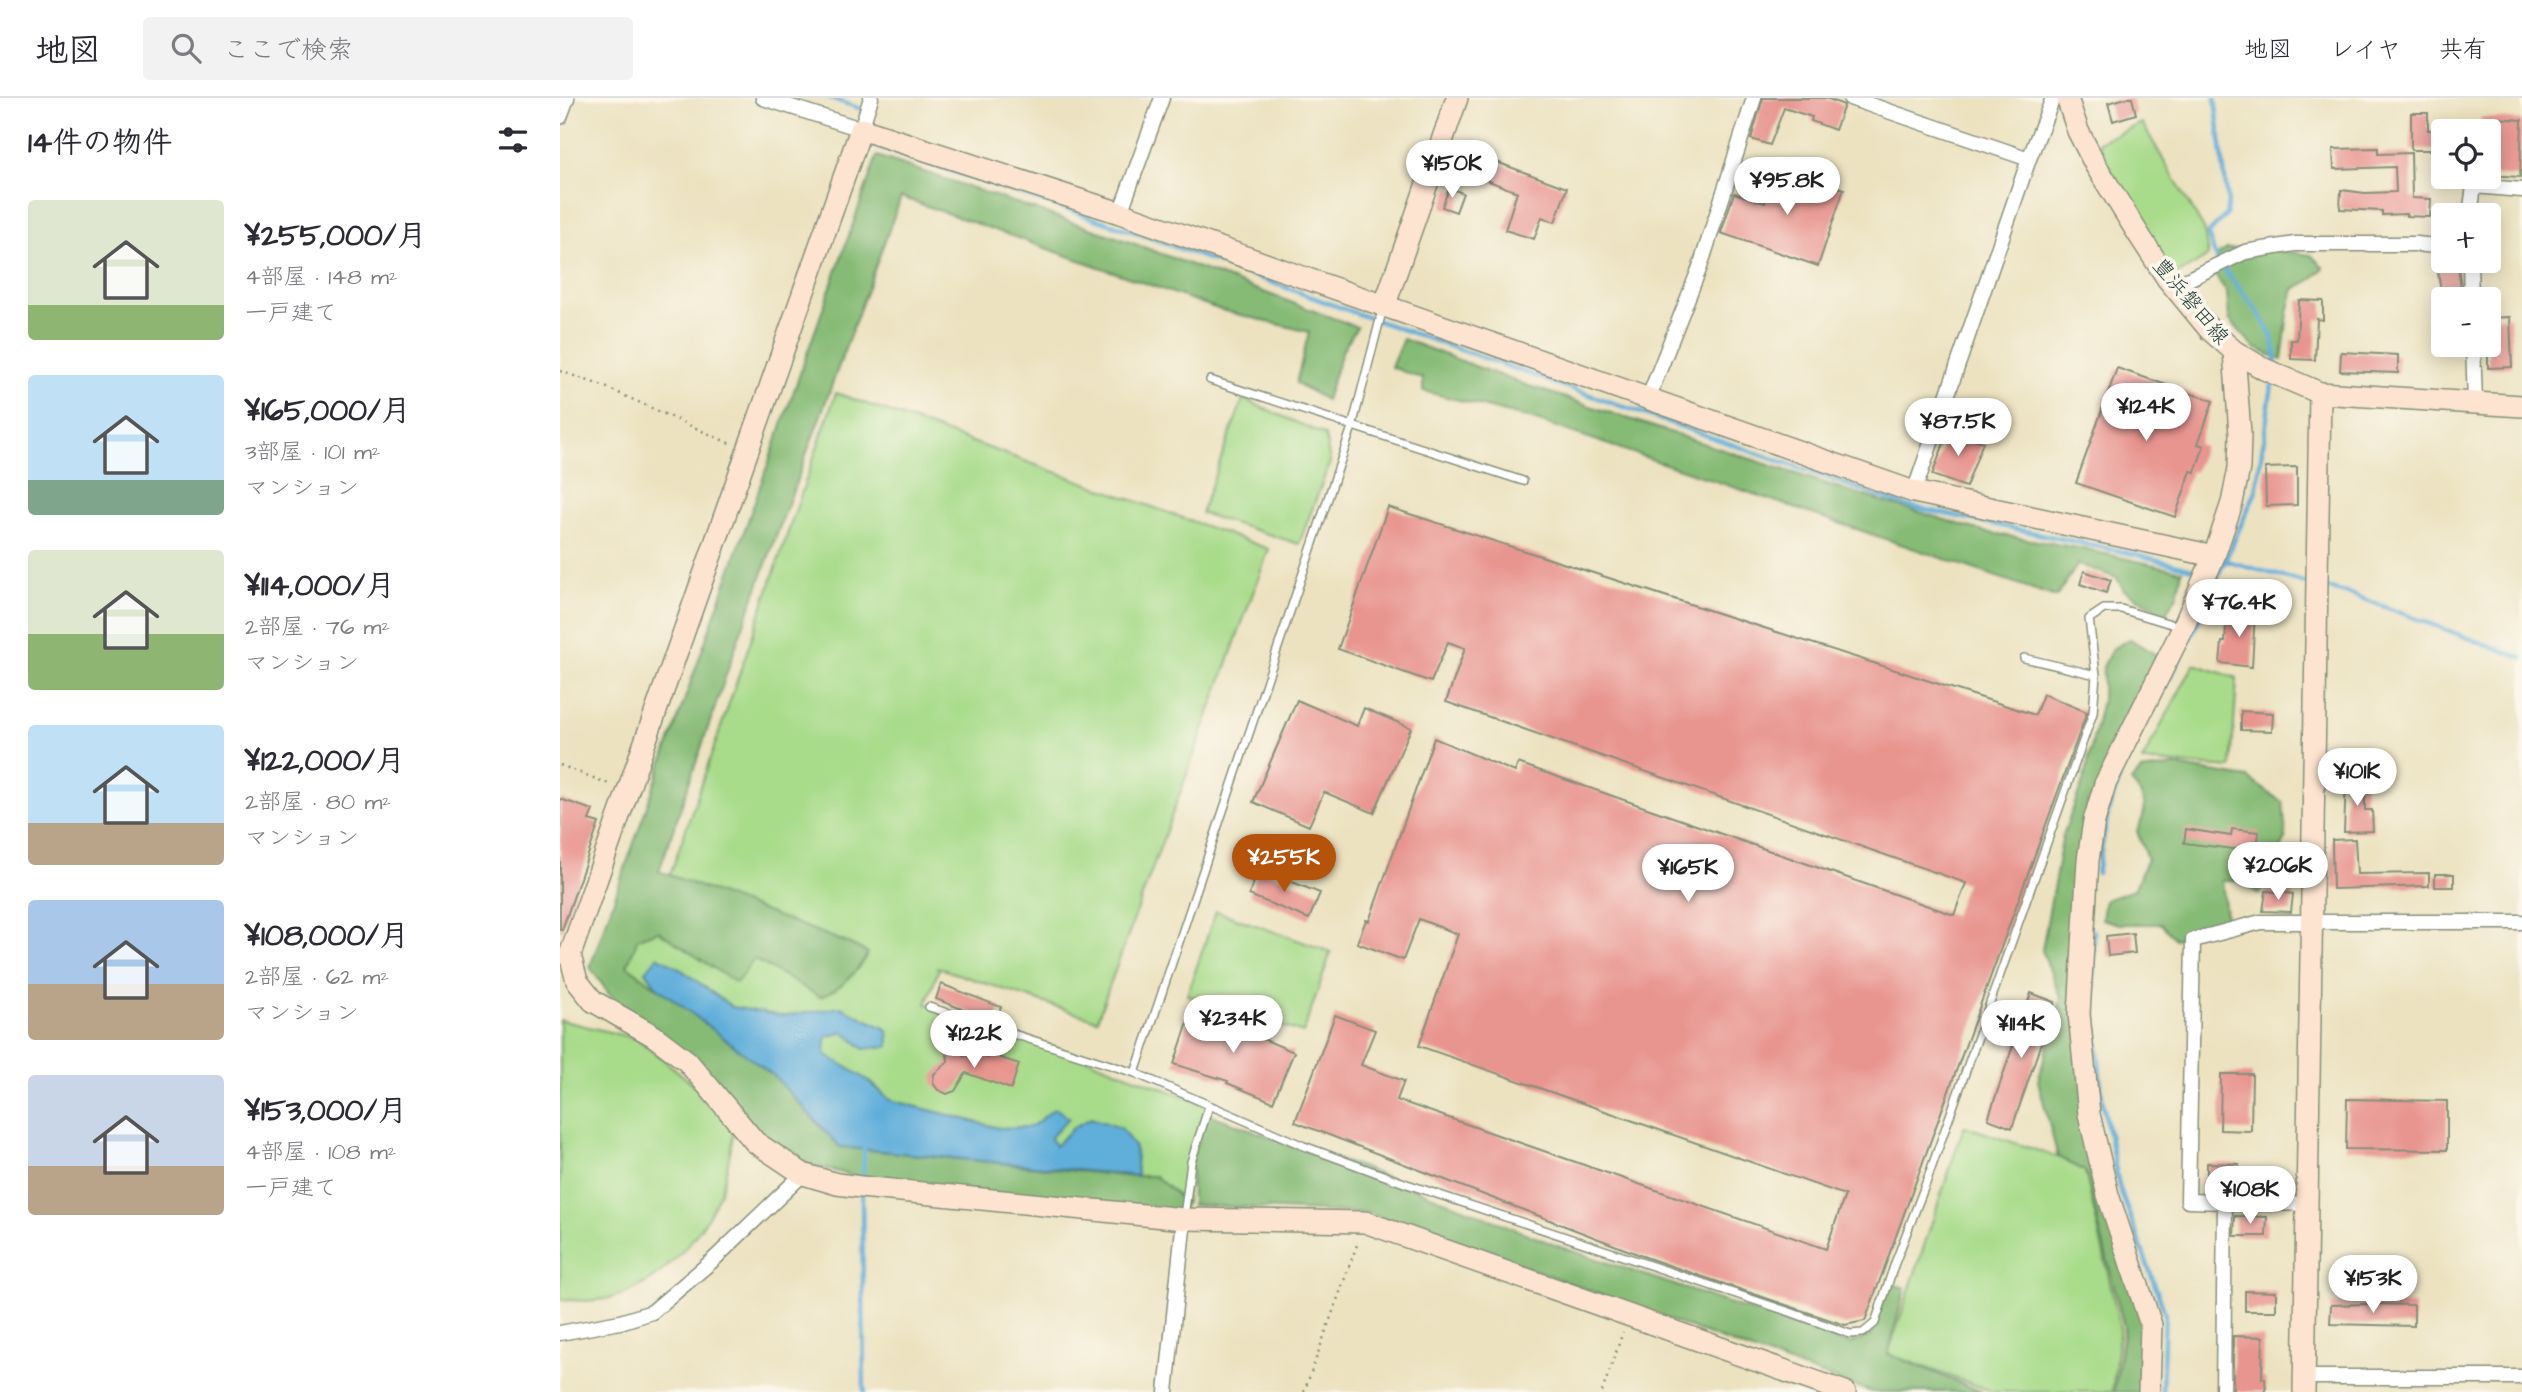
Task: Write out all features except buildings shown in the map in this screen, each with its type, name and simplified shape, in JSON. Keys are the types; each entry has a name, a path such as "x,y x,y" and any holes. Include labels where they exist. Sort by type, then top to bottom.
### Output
{"street":[{"path":"560,117 567,98"},
{"path":"763,98 1120,213 1914,492 2214,556"},
{"path":"871,98 570,955 577,981 593,1001 654,1036 687,1061 755,1142 803,1174 836,1184 1184,1219 1365,1222 1845,1392"},
{"path":"1120,213 1162,98"},
{"path":"1384,307 1457,98"},
{"path":"1648,399 1700,267 1754,98"},
{"path":"1850,98 2029,159"},
{"path":"1914,492 2029,159 2053,98"},
{"name":"豊浜磐田線","path":"2067,98 2078,131 2096,166 2138,235 2174,286 2210,330 2234,351 2264,369 2320,393 2522,406"},
{"path":"2472,203 2474,187 2522,190"},
{"path":"2174,286 2245,252 2295,244 2431,246"},
{"path":"2149,1392 2151,1325 2108,1195 2089,1114 2079,1014 2088,860 2094,821 2105,784 2183,628 2214,556 2232,503 2239,468 2240,434 2234,351"},
{"path":"2473,357 2475,402"},
{"path":"2320,393 2305,1384 2522,1377"},
{"path":"2308,1204 2188,1201 2193,940 2261,922 2522,922"},
{"path":"560,1333 620,1322 652,1312 712,1261 803,1174"},
{"path":"2223,1392 2225,1202"},
{"path":"1166,1392 1184,1219"}],"lane":[{"path":"1135,1073 1352,427 1384,307"},
{"path":"1210,380 1523,481"},
{"path":"929,1007 1135,1073 1304,1146 1407,1184 1825,1326 1850,1334 1863,1333 1875,1323 2089,726 2093,713 2096,675 2089,619 2104,609 2121,609 2183,628"},
{"path":"2024,658 2096,675"},
{"path":"1184,1219 1191,1162 1209,1106"}],"path":[{"path":"560,371 603,386 747,451"},
{"path":"560,765 628,790"},
{"path":"1304,1392 1365,1222"},
{"path":"1602,1392 1629,1316"}],"green space":[{"path":"2142,123 2204,229 2208,256 2174,277 2135,218 2098,142"},
{"path":"877,156 1119,238 1357,327 1343,349 1326,400 1296,383 1309,332 1221,310 901,197 738,640 659,871 868,953 848,979 820,997 754,959 736,983 658,931 638,938 627,966 763,1064 840,1147 1125,1176 1155,1176 1186,1203 1181,1212 887,1184 810,1165 752,1138 691,1063 609,994 590,967"},
{"path":"2227,249 2267,249 2311,255 2324,268 2311,280 2294,289 2282,360 2255,348 2229,319 2227,293 2214,273 2219,254"},
{"path":"1403,339 1517,382 1842,489 1985,532 2078,548 2182,571 2177,596 2165,614 2124,590 2117,578 2078,564 2056,597 1533,419 1423,391 1423,379 1391,367"},
{"path":"836,393 1269,549 1097,1020 936,967 939,969 926,1004 1074,1054 1209,1106 1190,1146 1186,1203 1137,1176 1135,1148 1121,1128 1091,1118 1055,1146 1050,1138 1031,1127 999,1128 890,1100 872,1083 825,1054 825,1037 844,1032 864,1049 888,1030 845,1009 783,1016 732,1007 683,971 646,971 657,987 627,966 659,872 670,875"},
{"path":"1243,399 1325,435 1330,462 1299,544 1201,513"},
{"path":"2130,639 2158,656 2102,792 2086,890 2089,1114 2151,1330 2149,1392 2114,1392 2124,1327 2085,1171 2058,1157 2038,1081 2061,999 2042,950 2063,835 2084,779 2102,700 2103,667 2112,649"},
{"path":"2194,664 2237,678 2231,768 2142,761"},
{"path":"2175,766 2248,778 2283,803 2286,838 2259,894 2238,881 2222,881 2227,924 2175,939 2161,924 2119,924 2102,919 2105,900 2134,890 2147,859 2137,831 2145,810 2143,800 2131,781 2141,771"},
{"path":"1216,911 1331,952 1303,1033 1187,995"},
{"path":"560,1020 638,1039 736,1119 720,1192 687,1246 655,1276 636,1288 617,1296 592,1301 560,1299"},
{"path":"1206,1113 1305,1150 1361,1167 1555,1245 1850,1344 1872,1335 1888,1283 1905,1288 1888,1354 1982,1392 1872,1392 1755,1352 1467,1245 1367,1213 1192,1205 1191,1162"},
{"path":"1964,1126 2084,1166 2120,1327 2112,1392 1994,1392 1888,1354"}],"water":[{"path":"658,956 732,1007 783,1016 841,1007 888,1030 889,1046 864,1049 844,1032 826,1037 825,1054 866,1079 890,1100 999,1128 1031,1127 1055,1108 1069,1118 1050,1138 1055,1146 1074,1127 1091,1118 1121,1128 1135,1148 1137,1176 840,1147 775,1077 657,987 646,971"}],"waterway":[{"path":"830,98 864,110"},
{"path":"2215,98 2228,203 2226,215 2208,234 2218,261 2265,323 2272,337 2275,366"},
{"path":"875,140 876,146 1129,230 1358,314 1908,506 2143,556 2200,571"},
{"path":"2170,678 2256,491 2273,378"},
{"path":"2226,561 2310,584"},
{"path":"2322,587 2350,594 2522,658"},
{"path":"2097,873 2108,812 2119,779"},
{"path":"2094,931 2093,992 2102,1099 2119,1186 2165,1313 2162,1392"},
{"path":"863,1181 864,1144"},
{"path":"862,1193 864,1392"}]}
